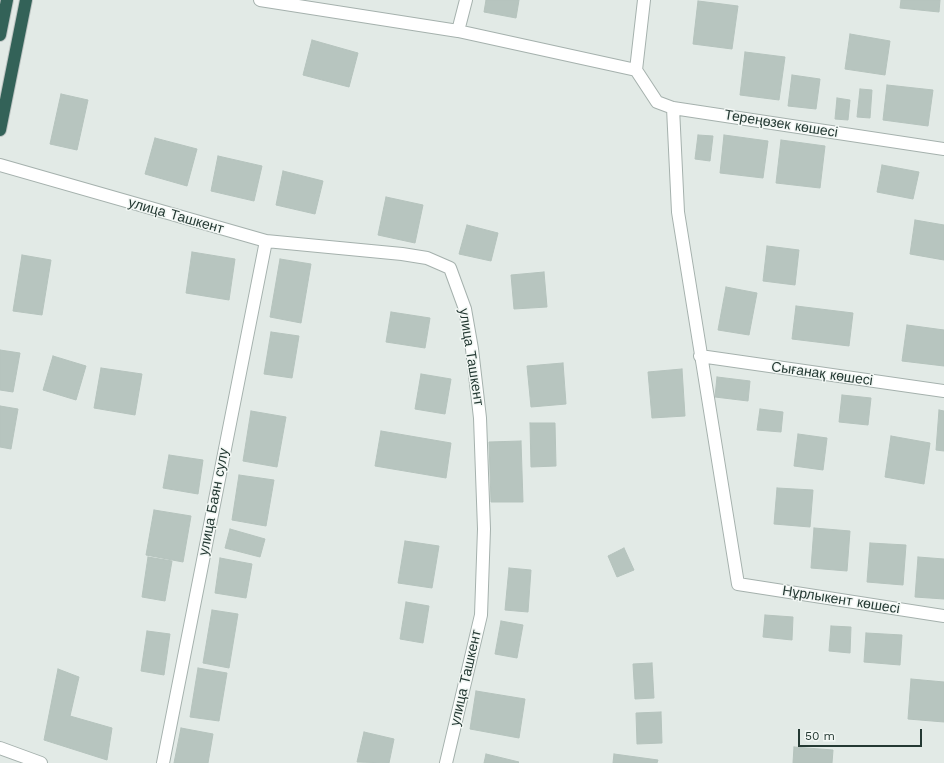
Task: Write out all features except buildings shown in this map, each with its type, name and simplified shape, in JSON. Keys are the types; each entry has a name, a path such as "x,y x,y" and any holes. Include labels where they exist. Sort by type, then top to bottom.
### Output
{"highway":[{"path":"0,35 7,0"},
{"path":"0,130 26,0"}],"street":[{"path":"260,0 275,1 458,31 636,70 644,0"},
{"path":"458,31 466,0"},
{"name":"Тереңөзек көшесі","path":"636,70 658,102 673,108 944,149"},
{"path":"673,108 678,212 700,356"},
{"name":"улица Ташкент","path":"0,165 266,241 402,254 427,258 450,268 465,309 472,349 480,418 484,529 481,615 446,763"},
{"name":"улица Баян сулу","path":"163,763 266,241"},
{"name":"Сығанақ көшесі","path":"700,356 944,391"},
{"name":"Нұрлыкент көшесі","path":"700,356 738,584 944,616"},
{"path":"0,748 41,763"}]}
